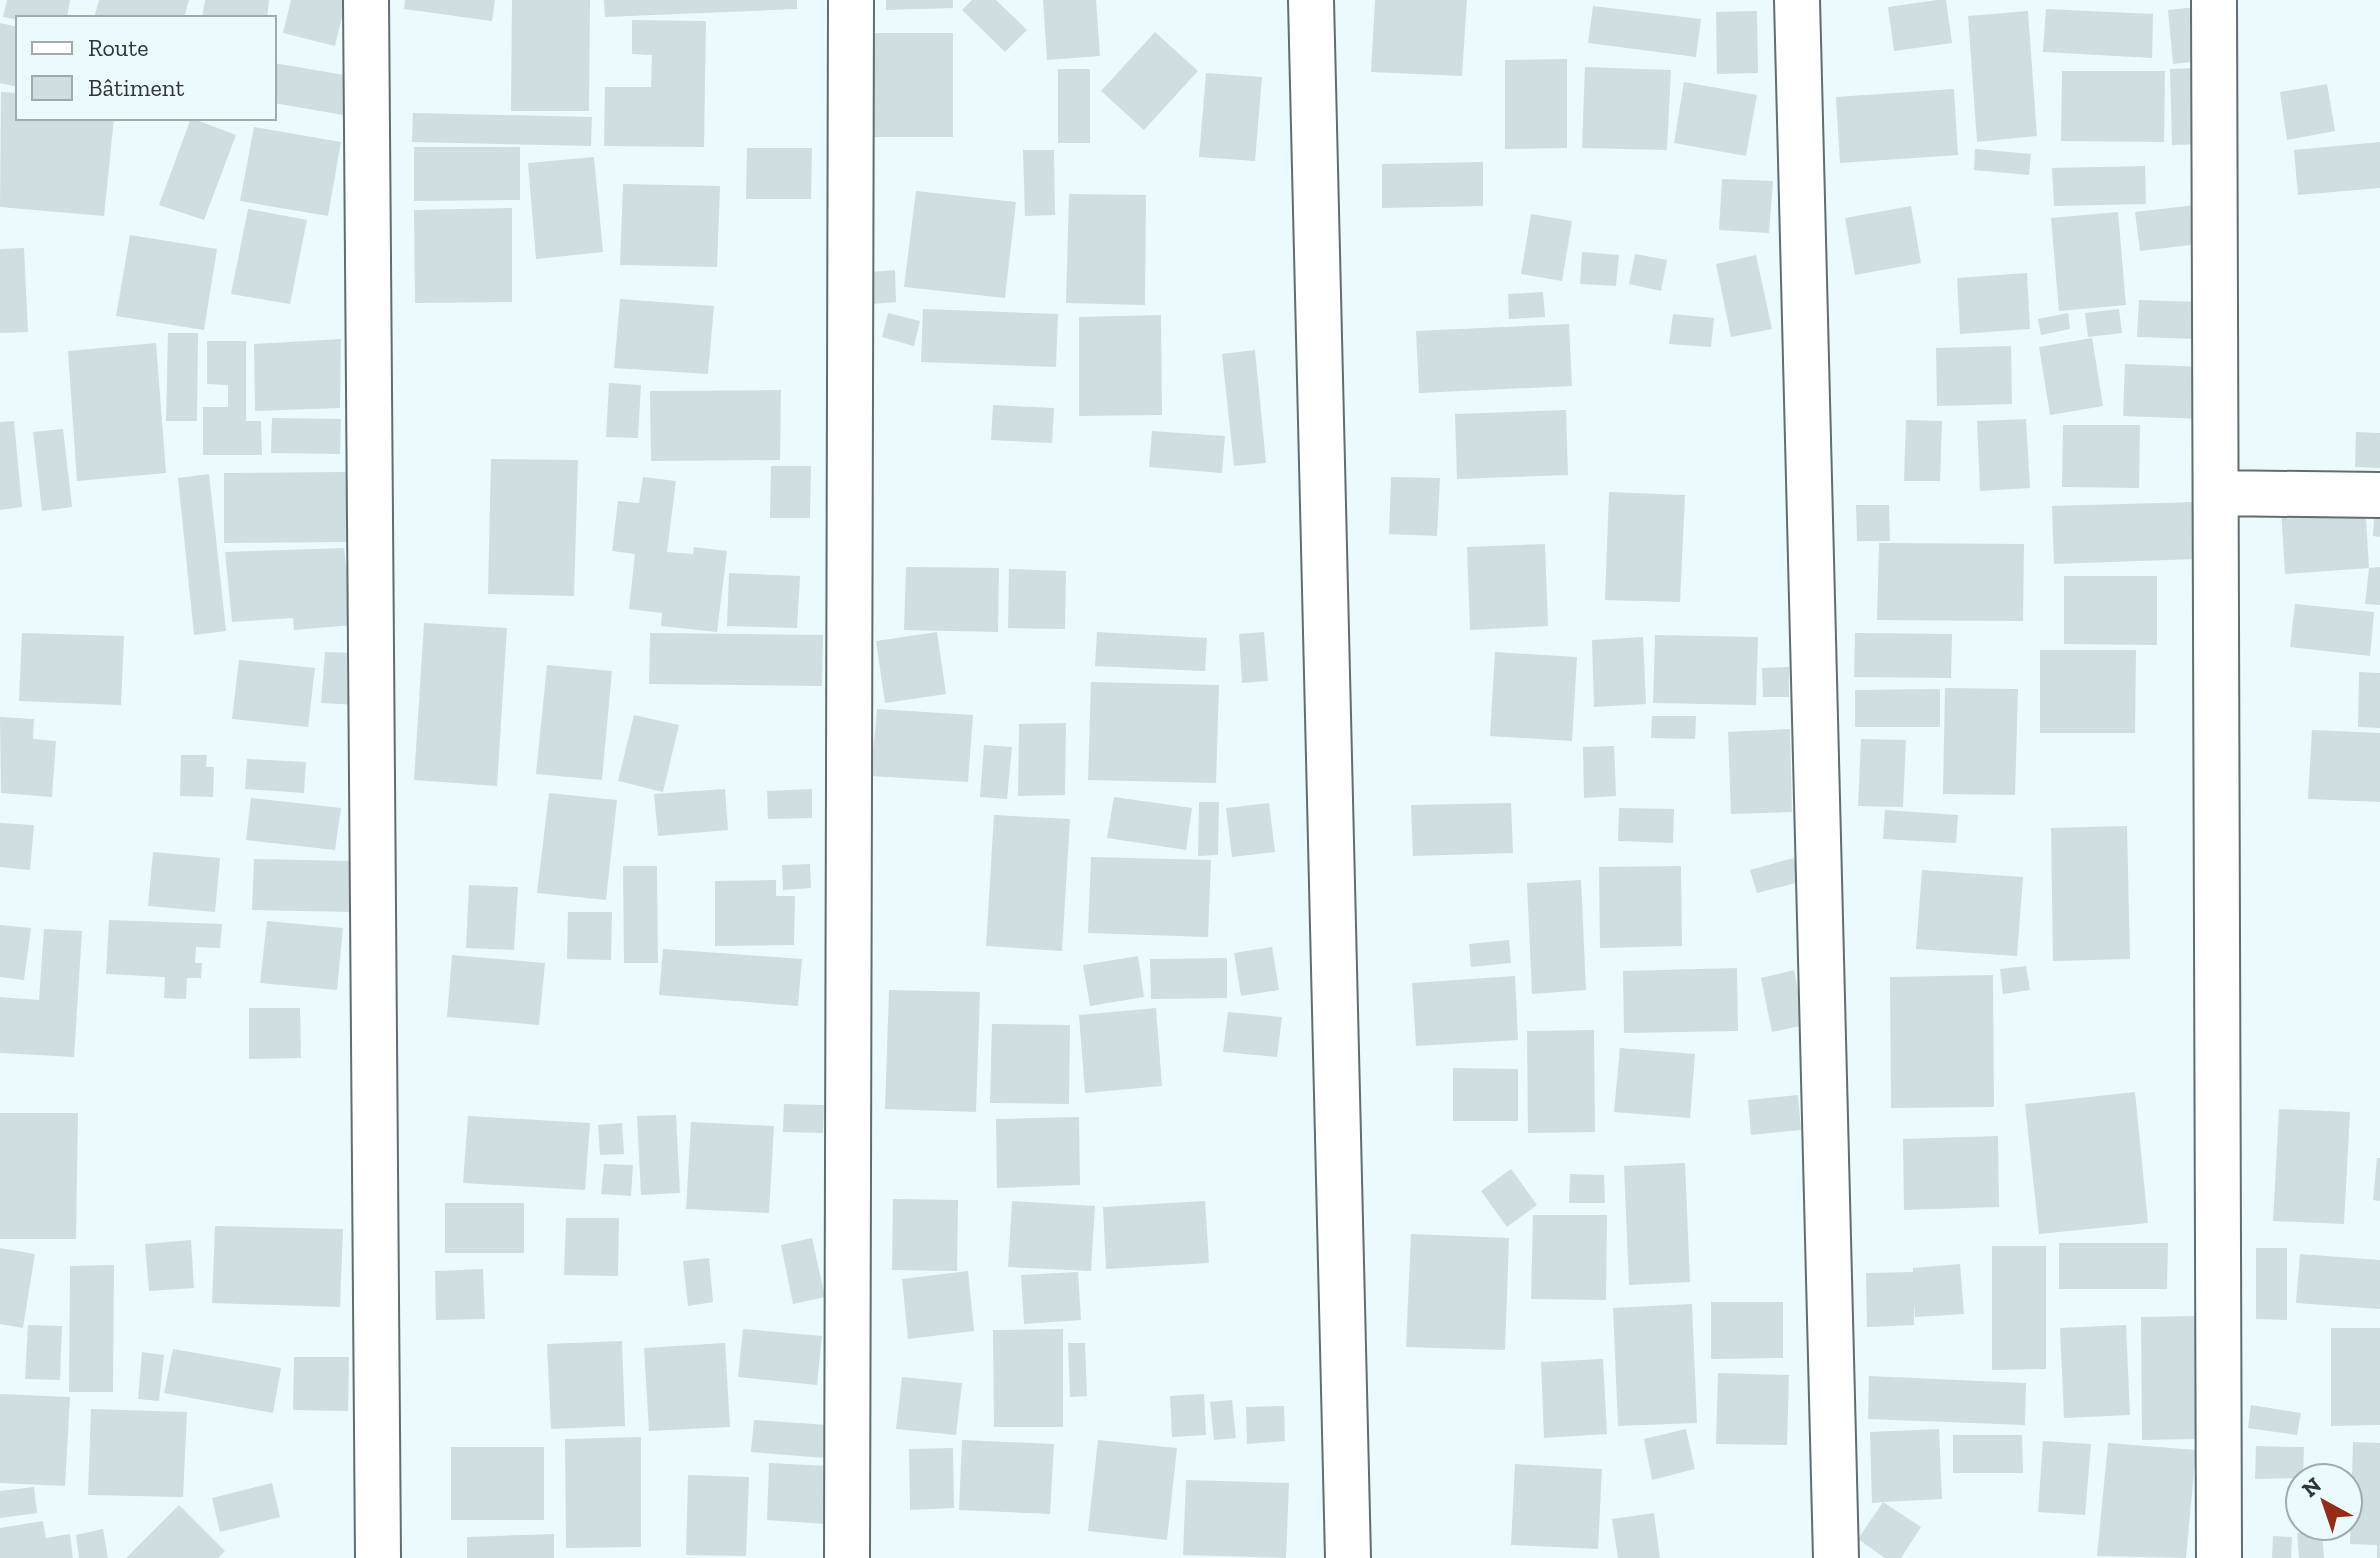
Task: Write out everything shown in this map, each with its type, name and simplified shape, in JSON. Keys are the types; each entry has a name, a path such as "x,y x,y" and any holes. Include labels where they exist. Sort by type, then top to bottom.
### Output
{"street":[{"path":"366,0 378,1558"},
{"path":"847,1558 851,0"},
{"path":"1311,0 1348,1558"},
{"path":"1797,0 1836,1558"},
{"path":"2214,0 2219,1558"},
{"path":"2216,493 2380,495"}],"building":[{"path":"7,0 70,0 67,16 16,16 16,20 3,17"},
{"path":"99,0 189,0 185,16 95,16"},
{"path":"205,0 269,0 267,16 202,16"},
{"path":"291,0 346,0 335,46 283,33"},
{"path":"405,0 495,0 492,21 404,9"},
{"path":"512,0 590,0 589,111 511,111"},
{"path":"604,0 797,0 797,9 605,17"},
{"path":"886,0 953,0 953,8 886,10"},
{"path":"972,0 996,0 1027,30 1005,52 962,10"},
{"path":"1043,0 1096,0 1100,56 1047,60"},
{"path":"1375,0 1467,0 1462,76 1371,72"},
{"path":"1946,0 1952,43 1894,51 1888,7"},
{"path":"1593,6 1701,19 1696,57 1588,43"},
{"path":"2196,7 2201,61 2173,64 2168,10"},
{"path":"2046,9 2153,14 2152,58 2043,52"},
{"path":"1757,11 1758,73 1717,74 1716,12"},
{"path":"2028,11 2037,136 1977,142 1968,16"},
{"path":"632,20 706,21 704,147 604,146 605,87 651,87 652,55 632,54"},
{"path":"0,23 16,27 16,87 0,83"},
{"path":"1155,32 1198,71 1144,130 1101,91"},
{"path":"873,33 953,33 953,137 873,137"},
{"path":"1567,59 1567,148 1505,149 1505,60"},
{"path":"276,63 350,76 343,115 276,103"},
{"path":"1585,67 1671,70 1667,150 1582,148"},
{"path":"2199,68 2201,144 2172,145 2170,69"},
{"path":"1058,69 1090,69 1090,143 1058,143"},
{"path":"2062,71 2165,71 2164,142 2061,141"},
{"path":"1206,73 1262,77 1255,161 1199,157"},
{"path":"1684,82 1757,95 1746,156 1674,143"},
{"path":"2327,84 2335,131 2287,140 2280,92"},
{"path":"1954,89 1958,155 1840,163 1836,97"},
{"path":"1,92 16,93 16,120 114,120 104,216 0,207"},
{"path":"413,113 592,117 591,146 412,142"},
{"path":"190,120 236,135 204,220 159,205"},
{"path":"254,127 341,142 328,216 240,201"},
{"path":"2380,142 2380,188 2298,195 2294,150"},
{"path":"414,147 520,147 520,200 414,201"},
{"path":"747,148 812,148 811,199 746,199"},
{"path":"1975,149 2031,154 2029,175 1974,170"},
{"path":"1023,150 1054,150 1055,215 1025,216"},
{"path":"594,157 603,252 536,259 528,163"},
{"path":"1483,162 1483,206 1382,208 1382,164"},
{"path":"2145,166 2146,204 2054,206 2052,168"},
{"path":"1722,179 1773,181 1769,233 1719,230"},
{"path":"623,184 720,186 717,267 620,265"},
{"path":"916,191 1016,202 1005,298 904,287"},
{"path":"1069,194 1146,195 1145,305 1066,303"},
{"path":"2195,205 2199,244 2140,251 2135,212"},
{"path":"1911,206 1921,263 1855,275 1845,218"},
{"path":"512,208 512,302 415,303 414,210"},
{"path":"248,209 307,220 290,304 231,294"},
{"path":"2118,212 2126,305 2059,311 2051,218"},
{"path":"1531,214 1572,221 1562,281 1521,274"},
{"path":"130,235 217,249 204,330 116,316"},
{"path":"24,248 28,332 0,333 0,249"},
{"path":"1582,252 1619,255 1616,286 1580,284"},
{"path":"1635,254 1667,260 1661,291 1629,284"},
{"path":"1756,255 1772,329 1731,337 1716,264"},
{"path":"895,270 896,302 872,304 870,272"},
{"path":"2027,273 2030,329 1960,334 1957,278"},
{"path":"1543,292 1545,317 1509,319 1508,294"},
{"path":"620,299 714,306 708,374 614,368"},
{"path":"2139,300 2198,302 2197,339 2137,337"},
{"path":"923,309 1058,314 1056,367 921,362"},
{"path":"2119,309 2122,333 2088,337 2085,313"},
{"path":"888,313 920,321 914,346 882,337"},
{"path":"2068,313 2070,329 2041,335 2038,319"},
{"path":"1673,314 1714,318 1711,347 1669,344"},
{"path":"1161,315 1162,415 1079,416 1079,317"},
{"path":"1569,324 1572,386 1419,393 1416,331"},
{"path":"168,333 198,333 197,421 166,421"},
{"path":"2092,338 2103,406 2050,415 2039,347"},
{"path":"341,339 340,408 255,411 254,344"},
{"path":"207,341 246,341 246,421 261,421 262,455 203,455 203,407 228,407 228,385 207,384"},
{"path":"156,343 166,473 77,481 68,351"},
{"path":"2011,346 2012,404 1937,406 1936,348"},
{"path":"1255,350 1266,463 1234,466 1222,354"},
{"path":"2125,364 2206,367 2204,419 2123,416"},
{"path":"609,383 641,385 638,438 606,437"},
{"path":"781,390 780,460 651,461 650,391"},
{"path":"993,405 1054,408 1052,443 991,440"},
{"path":"1566,410 1568,475 1457,479 1455,414"},
{"path":"272,418 341,419 340,454 271,453"},
{"path":"2026,419 2030,488 1980,491 1977,421"},
{"path":"1906,420 1942,421 1940,481 1904,481"},
{"path":"14,421 22,507 0,510 0,422"},
{"path":"2063,425 2140,425 2139,488 2062,487"},
{"path":"63,429 72,507 42,511 33,432"},
{"path":"1152,431 1225,436 1222,473 1149,467"},
{"path":"2356,432 2380,433 2380,468 2355,467"},
{"path":"491,459 578,460 574,596 488,594"},
{"path":"771,466 811,466 810,518 770,518"},
{"path":"346,472 347,542 224,543 224,473"},
{"path":"209,474 226,631 194,635 178,478"},
{"path":"643,477 676,481 667,552 693,554 694,547 727,551 717,632 661,626 662,613 629,609 635,554 612,551 618,501 639,503"},
{"path":"1391,477 1440,478 1437,536 1389,534"},
{"path":"1609,492 1685,495 1680,602 1605,600"},
{"path":"2194,502 2196,559 2054,564 2052,506"},
{"path":"2365,503 2369,568 2285,574 2281,509"},
{"path":"2375,503 2380,503 2380,537 2373,536"},
{"path":"1856,505 1889,505 1890,541 1857,541"},
{"path":"1879,543 2024,544 2023,621 1877,620"},
{"path":"1545,544 1548,626 1470,630 1467,547"},
{"path":"344,548 353,625 294,630 293,618 232,622 225,552"},
{"path":"906,567 999,568 998,632 904,630"},
{"path":"2380,567 2380,605 2365,604 2369,568"},
{"path":"1009,569 1066,571 1065,629 1008,628"},
{"path":"729,573 800,576 797,628 727,626"},
{"path":"2064,576 2157,576 2157,645 2064,644"},
{"path":"2295,604 2374,612 2370,656 2290,647"},
{"path":"424,623 507,628 497,786 414,780"},
{"path":"937,632 946,694 885,703 876,641"},
{"path":"1097,632 1207,638 1205,671 1095,666"},
{"path":"1264,632 1268,681 1242,683 1239,634"},
{"path":"22,633 124,636 121,705 19,701"},
{"path":"650,633 823,635 822,686 649,684"},
{"path":"1855,633 1952,634 1951,678 1854,677"},
{"path":"1655,635 1758,637 1756,705 1653,703"},
{"path":"1643,637 1646,704 1594,707 1592,640"},
{"path":"2040,650 2136,650 2135,733 2040,733"},
{"path":"325,652 359,653 357,705 321,703"},
{"path":"1495,652 1577,657 1572,741 1490,736"},
{"path":"239,660 315,668 308,727 232,719"},
{"path":"547,665 612,671 602,780 536,774"},
{"path":"1789,667 1789,697 1763,697 1762,668"},
{"path":"2359,672 2380,673 2380,728 2358,727"},
{"path":"1091,682 1219,685 1216,783 1088,780"},
{"path":"1945,688 2018,689 2015,795 1943,794"},
{"path":"1940,689 1940,727 1855,727 1855,690"},
{"path":"877,709 973,715 968,782 871,776"},
{"path":"634,715 679,725 663,792 618,781"},
{"path":"1652,716 1696,716 1695,739 1651,738"},
{"path":"0,717 34,719 33,739 56,741 52,797 1,793"},
{"path":"1066,723 1065,795 1018,796 1019,724"},
{"path":"1790,729 1792,812 1731,814 1728,732"},
{"path":"2312,730 2380,733 2380,802 2308,799"},
{"path":"1861,739 1906,740 1903,807 1858,806"},
{"path":"984,745 1012,747 1007,799 980,797"},
{"path":"1614,746 1616,796 1584,798 1583,747"},
{"path":"181,755 207,755 206,767 214,767 213,797 180,796"},
{"path":"247,759 306,762 304,793 245,789"},
{"path":"725,789 728,830 658,836 654,794"},
{"path":"812,789 812,818 768,819 767,791"},
{"path":"549,793 617,800 606,900 537,893"},
{"path":"1114,797 1192,808 1186,850 1107,838"},
{"path":"251,798 341,808 335,850 246,840"},
{"path":"1199,802 1219,802 1218,855 1198,856"},
{"path":"1269,803 1275,852 1232,857 1226,808"},
{"path":"1511,803 1513,853 1413,856 1411,805"},
{"path":"1619,808 1674,809 1673,843 1618,841"},
{"path":"1885,810 1958,815 1956,843 1883,839"},
{"path":"994,815 1070,819 1062,951 986,946"},
{"path":"0,823 34,825 30,870 0,867"},
{"path":"2127,826 2130,959 2053,961 2051,828"},
{"path":"153,852 220,858 215,912 148,906"},
{"path":"1091,857 1211,860 1208,937 1088,933"},
{"path":"1794,858 1800,882 1757,893 1750,870"},
{"path":"254,859 352,861 351,912 252,910"},
{"path":"810,864 811,888 783,890 782,865"},
{"path":"623,866 657,866 658,963 624,963"},
{"path":"1681,866 1682,946 1600,948 1599,867"},
{"path":"1922,870 2023,877 2017,956 1916,949"},
{"path":"776,880 776,896 795,896 794,945 715,946 715,881"},
{"path":"1581,880 1586,990 1532,994 1527,883"},
{"path":"469,885 518,887 514,950 466,948"},
{"path":"568,912 612,912 611,960 567,959"},
{"path":"109,920 222,924 220,948 196,947 195,963 202,963 201,978 187,978 186,999 164,998 165,977 106,974"},
{"path":"267,921 343,928 337,990 260,983"},
{"path":"0,925 31,928 24,980 0,977"},
{"path":"44,929 82,931 74,1057 0,1053 0,997 39,1000"},
{"path":"1509,940 1511,963 1471,967 1469,944"},
{"path":"1272,947 1279,990 1241,996 1234,953"},
{"path":"663,949 802,959 798,1006 659,995"},
{"path":"452,955 545,963 539,1025 447,1017"},
{"path":"1138,956 1144,997 1090,1006 1083,965"},
{"path":"1227,958 1227,998 1151,999 1150,959"},
{"path":"2026,966 2030,990 2003,994 2000,969"},
{"path":"1737,968 1738,1031 1624,1033 1623,971"},
{"path":"1794,970 1805,1025 1772,1032 1761,978"},
{"path":"1993,975 1994,1107 1891,1108 1890,977"},
{"path":"1515,976 1518,1040 1416,1046 1412,983"},
{"path":"889,990 980,992 976,1112 885,1109"},
{"path":"249,1008 300,1008 301,1058 249,1059"},
{"path":"1156,1008 1162,1086 1085,1093 1079,1015"},
{"path":"1228,1012 1282,1017 1277,1057 1223,1052"},
{"path":"992,1024 1070,1025 1069,1104 990,1103"},
{"path":"1594,1030 1595,1132 1528,1133 1527,1031"},
{"path":"1620,1048 1695,1054 1690,1118 1614,1112"},
{"path":"1453,1068 1518,1069 1518,1121 1453,1121"},
{"path":"2135,1092 2148,1223 2039,1234 2025,1104"},
{"path":"1798,1095 1801,1130 1751,1135 1748,1100"},
{"path":"784,1104 824,1105 823,1133 783,1132"},
{"path":"2279,1109 2350,1112 2344,1224 2273,1221"},
{"path":"0,1113 78,1113 76,1239 0,1239"},
{"path":"676,1115 680,1193 641,1195 637,1116"},
{"path":"468,1116 590,1123 585,1190 463,1183"},
{"path":"1079,1117 1080,1185 997,1188 996,1119"},
{"path":"691,1122 774,1126 769,1213 686,1209"},
{"path":"622,1123 624,1154 600,1155 598,1125"},
{"path":"1998,1136 1999,1207 1904,1210 1903,1139"},
{"path":"2377,1158 2380,1158 2380,1201 2373,1200"},
{"path":"1685,1163 1690,1282 1629,1285 1624,1166"},
{"path":"604,1164 633,1165 631,1196 601,1194"},
{"path":"1511,1169 1537,1205 1507,1227 1481,1191"},
{"path":"1570,1174 1604,1175 1605,1203 1569,1203"},
{"path":"893,1199 958,1200 957,1271 892,1270"},
{"path":"1012,1201 1095,1206 1091,1271 1008,1267"},
{"path":"1205,1201 1209,1263 1106,1269 1103,1207"},
{"path":"445,1203 524,1203 524,1253 445,1253"},
{"path":"1533,1215 1607,1215 1606,1300 1531,1299"},
{"path":"566,1218 619,1218 618,1276 564,1275"},
{"path":"215,1226 343,1229 340,1307 212,1303"},
{"path":"1411,1234 1509,1238 1505,1350 1406,1347"},
{"path":"812,1238 825,1297 793,1304 781,1245"},
{"path":"191,1240 194,1288 149,1291 145,1244"},
{"path":"2059,1243 2168,1243 2167,1289 2059,1289"},
{"path":"1992,1246 2046,1246 2046,1369 1992,1370"},
{"path":"0,1248 35,1254 23,1328 0,1324"},
{"path":"2256,1248 2287,1248 2287,1320 2256,1319"},
{"path":"2300,1254 2380,1260 2380,1309 2296,1303"},
{"path":"709,1258 713,1302 688,1306 683,1261"},
{"path":"1960,1264 1964,1314 1915,1317 1914,1302 1914,1325 1867,1327 1866,1273 1913,1272 1913,1268"},
{"path":"114,1265 113,1392 69,1392 70,1266"},
{"path":"483,1269 485,1319 436,1320 435,1271"},
{"path":"968,1271 974,1331 908,1339 902,1279"},
{"path":"1078,1272 1081,1320 1024,1324 1021,1275"},
{"path":"1711,1302 1783,1302 1783,1358 1711,1359"},
{"path":"1692,1304 1697,1423 1618,1426 1613,1308"},
{"path":"2196,1316 2197,1439 2142,1440 2141,1317"},
{"path":"28,1325 62,1326 60,1380 25,1379"},
{"path":"2126,1325 2130,1415 2064,1418 2060,1328"},
{"path":"2331,1328 2380,1328 2380,1425 2331,1426"},
{"path":"743,1329 822,1336 817,1385 738,1377"},
{"path":"1063,1329 1063,1427 994,1427 993,1330"},
{"path":"622,1341 625,1426 551,1429 547,1344"},
{"path":"725,1343 730,1427 649,1431 644,1348"},
{"path":"1068,1343 1085,1343 1087,1396 1070,1397"},
{"path":"173,1349 281,1368 273,1413 164,1393"},
{"path":"142,1352 164,1355 159,1401 138,1399"},
{"path":"294,1357 349,1357 348,1411 293,1410"},
{"path":"1603,1359 1607,1434 1544,1438 1541,1362"},
{"path":"1718,1373 1789,1375 1787,1445 1716,1444"},
{"path":"1869,1376 2026,1383 2025,1425 1868,1419"},
{"path":"902,1377 962,1383 956,1435 896,1429"},
{"path":"0,1394 70,1397 65,1486 0,1483"},
{"path":"1204,1394 1206,1435 1172,1437 1170,1396"},
{"path":"1232,1400 1236,1438 1214,1440 1210,1402"},
{"path":"2251,1405 2301,1413 2297,1435 2248,1428"},
{"path":"1284,1406 1285,1441 1247,1444 1246,1407"},
{"path":"91,1409 187,1412 183,1497 88,1495"},
{"path":"754,1420 828,1425 825,1458 751,1452"},
{"path":"1686,1429 1695,1469 1652,1480 1644,1439"},
{"path":"1939,1429 1942,1499 1872,1503 1870,1432"},
{"path":"1953,1435 2022,1435 2023,1473 1953,1473"},
{"path":"641,1437 641,1547 566,1548 565,1439"},
{"path":"962,1440 1054,1444 1050,1514 959,1510"},
{"path":"1098,1440 1177,1448 1167,1540 1088,1531"},
{"path":"2043,1441 2091,1444 2085,1515 2038,1512"},
{"path":"2353,1442 2380,1443 2380,1558 2377,1558 2377,1545 2350,1544 2364,1542 2364,1462 2352,1462"},
{"path":"2108,1443 2196,1450 2186,1558 2097,1556"},
{"path":"2256,1446 2304,1447 2304,1462 2284,1462 2284,1478 2255,1479"},
{"path":"451,1447 544,1447 544,1520 451,1520"},
{"path":"953,1448 954,1508 910,1510 909,1449"},
{"path":"769,1463 829,1466 826,1524 767,1520"},
{"path":"1515,1464 1602,1469 1598,1549 1511,1545"},
{"path":"688,1475 749,1477 746,1556 686,1555"},
{"path":"1186,1480 1289,1483 1286,1558 1183,1555"},
{"path":"272,1483 280,1517 220,1532 212,1498"},
{"path":"34,1487 37,1513 0,1518 0,1491"},
{"path":"1883,1502 1921,1527 1901,1558 1885,1558 1858,1539"},
{"path":"179,1505 225,1551 218,1558 126,1558"},
{"path":"1654,1513 1660,1558 1618,1558 1612,1519"},
{"path":"43,1521 46,1538 70,1534 73,1558 0,1558 0,1528"},
{"path":"103,1529 108,1558 79,1558 76,1535"},
{"path":"554,1534 554,1558 467,1558 467,1537"},
{"path":"2273,1536 2284,1537 2284,1542 2292,1542 2291,1558 2272,1558"},
{"path":"2298,1542 2323,1542 2324,1558 2299,1558"}]}
